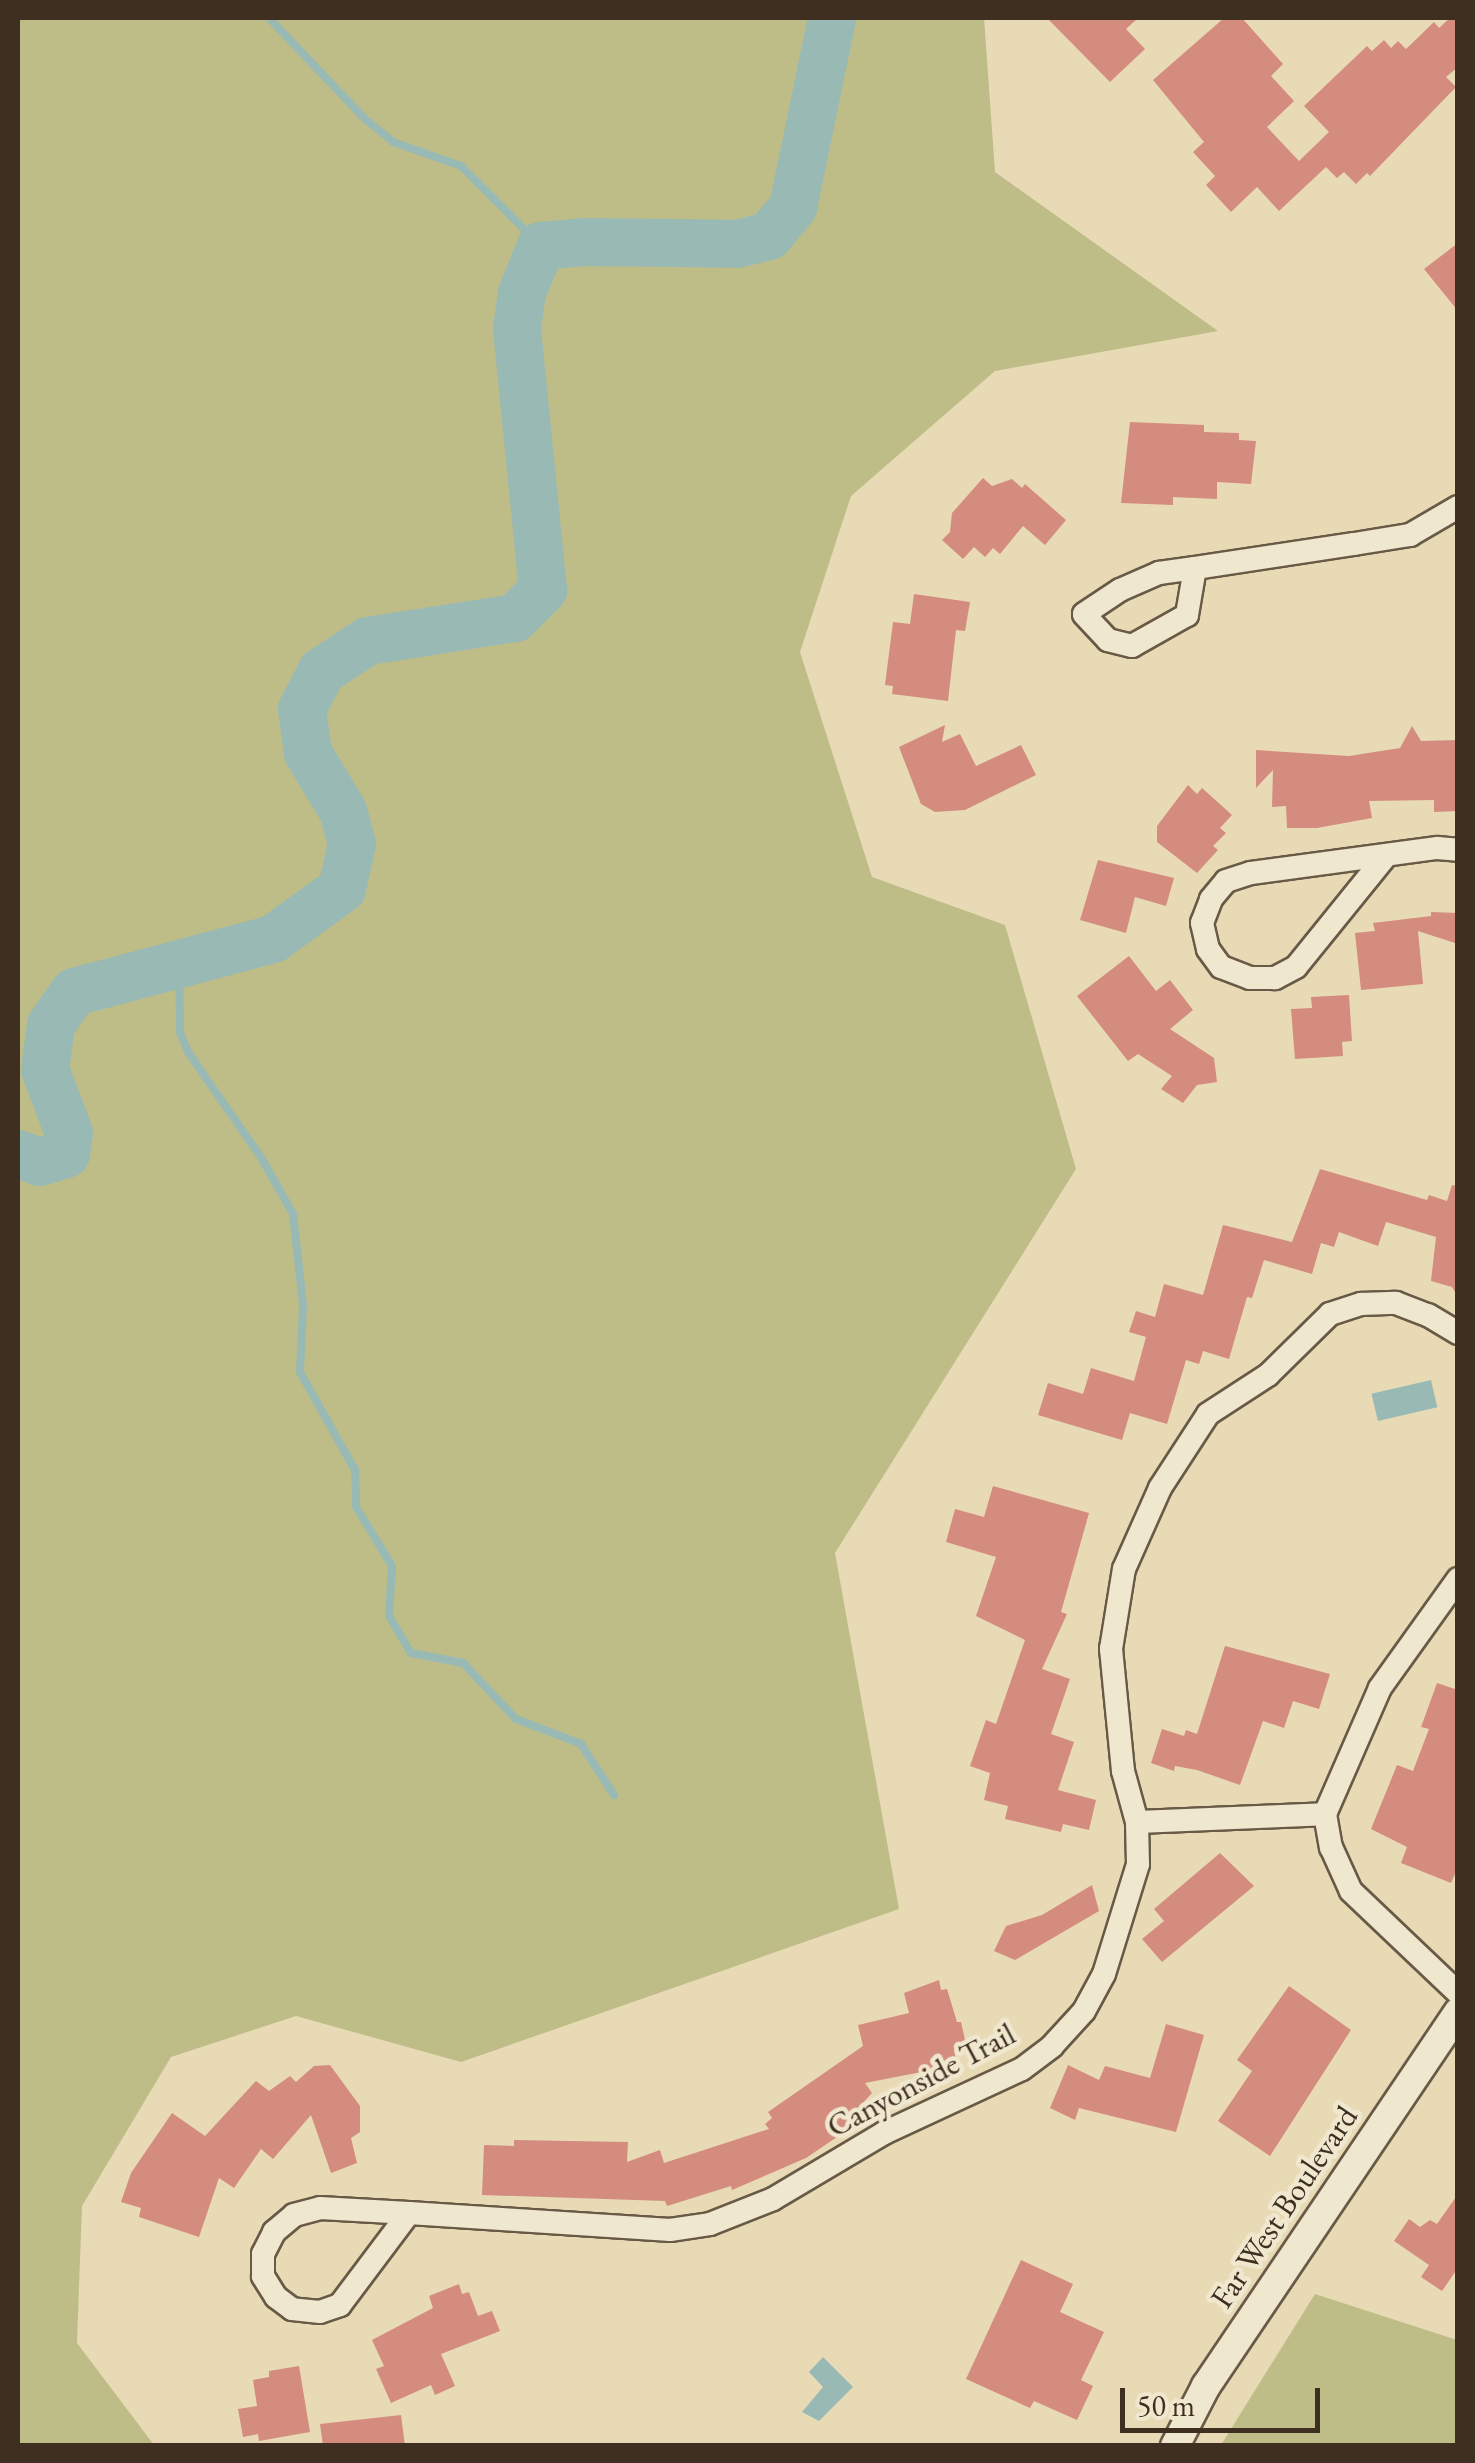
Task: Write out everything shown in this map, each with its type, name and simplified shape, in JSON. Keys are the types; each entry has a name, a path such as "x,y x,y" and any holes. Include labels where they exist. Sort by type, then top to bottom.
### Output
{"street":[{"path":"1194,568 1187,615 1132,646 1108,640 1084,614 1120,590 1159,573 1410,534 1458,507"},
{"path":"1385,857 1296,967 1275,978 1250,978 1221,967 1208,949 1202,923 1211,898 1226,881 1251,873 1438,848 1458,850"},
{"name":"Canyonside Trail","path":"409,2214 340,2305 320,2312 292,2310 276,2297 263,2276 264,2254 274,2232 294,2216 320,2208 670,2230 710,2224 772,2199 884,2133 1022,2069 1052,2046 1084,2011 1104,1974 1138,1864 1137,1822 1123,1772 1111,1649 1115,1606 1138,1528 1187,1440 1208,1414 1268,1375 1330,1314 1361,1304 1396,1303 1428,1314 1458,1333"},
{"path":"1458,1579 1380,1688 1325,1814 1331,1847 1351,1891 1458,1993"},
{"path":"1137,1822 1325,1814"},
{"name":"Far West Boulevard","path":"1175,2446 1206,2386 1458,2012"}],"shaded area":[{"path":"18,18 984,18 995,172 1218,331 995,371 851,496 800,652 872,877 1005,925 1076,1169 835,1553 899,1909 461,2062 296,2016 171,2057 82,2206 77,2343 154,2445 18,2445"},
{"path":"1315,2294 1457,2340 1457,2445 1221,2445"}],"water":[{"path":"1431,1380 1437,1407 1378,1421 1372,1394"},
{"path":"823,2357 853,2387 819,2421 802,2412 823,2387 809,2372"}],"building":[{"path":"1047,18 1138,18 1126,29 1145,49 1110,82"},
{"path":"1224,18 1242,18 1283,64 1271,76 1294,101 1267,127 1299,161 1329,132 1304,106 1367,46 1372,51 1384,40 1391,48 1398,41 1406,49 1434,22 1439,28 1450,18 1458,18 1458,67 1446,77 1456,87 1370,176 1367,173 1356,184 1344,172 1337,178 1326,167 1279,211 1257,187 1231,212 1206,185 1215,176 1193,152 1204,142 1153,80"},
{"path":"1458,243 1458,311 1424,269"},
{"path":"1130,422 1204,425 1204,432 1239,433 1239,440 1256,441 1251,484 1217,482 1217,499 1173,497 1173,505 1121,503"},
{"path":"983,478 992,486 1012,479 1022,488 1025,484 1066,520 1045,545 1023,526 1000,554 993,548 985,557 974,547 963,559 942,540 950,532 952,513"},
{"path":"914,594 970,602 965,631 956,630 948,701 892,694 893,686 885,685 893,622 910,624"},
{"path":"945,725 942,742 960,734 976,766 1021,745 1036,775 965,810 935,812 921,804 899,747"},
{"path":"1412,726 1421,741 1458,740 1458,811 1434,812 1434,800 1369,801 1372,818 1317,828 1287,828 1286,806 1272,807 1273,770 1256,788 1256,750 1349,756 1400,748"},
{"path":"1188,785 1197,794 1202,788 1232,815 1220,828 1226,833 1213,846 1218,850 1197,873 1157,842 1157,826"},
{"path":"1098,860 1174,878 1166,906 1135,897 1126,933 1080,920"},
{"path":"1431,912 1458,913 1458,944 1418,931 1423,984 1361,990 1355,933 1375,931 1373,923 1431,916"},
{"path":"1129,956 1156,991 1170,980 1193,1010 1170,1029 1214,1058 1217,1082 1197,1085 1183,1103 1161,1089 1172,1076 1138,1054 1128,1061 1077,996"},
{"path":"1349,995 1352,1041 1342,1042 1343,1056 1295,1059 1291,1009 1312,1008 1311,997"},
{"path":"1320,1169 1427,1200 1429,1195 1447,1201 1452,1185 1458,1186 1458,1297 1452,1287 1431,1281 1436,1237 1386,1222 1378,1246 1339,1232 1334,1247 1321,1243 1312,1274 1264,1260 1252,1298 1247,1297 1229,1359 1203,1351 1199,1364 1186,1360 1167,1424 1130,1413 1122,1440 1038,1415 1048,1383 1083,1394 1091,1368 1134,1381 1146,1337 1129,1332 1136,1311 1155,1317 1164,1284 1203,1295 1223,1225 1292,1242"},
{"path":"993,1486 1089,1513 1061,1612 1067,1614 1042,1669 1070,1679 1051,1734 1074,1742 1058,1790 1096,1800 1089,1830 1063,1824 1061,1832 1005,1819 1008,1806 984,1800 990,1773 970,1766 986,1720 996,1724 1025,1640 976,1616 996,1557 946,1542 955,1509 984,1517"},
{"path":"1225,1646 1330,1674 1319,1709 1293,1701 1284,1728 1263,1721 1240,1785 1197,1770 1175,1766 1174,1771 1151,1763 1162,1729 1184,1736 1186,1730 1197,1734"},
{"path":"1437,1683 1458,1690 1458,1867 1451,1883 1401,1863 1407,1847 1371,1829 1397,1765 1413,1771 1429,1729 1421,1727"},
{"path":"1220,1853 1254,1886 1162,1962 1142,1939 1164,1921 1154,1909"},
{"path":"1092,1885 1099,1911 1015,1960 994,1951 1006,1926 1042,1915"},
{"path":"939,1980 941,1990 947,1989 957,2022 961,2022 966,2044 954,2050 957,2065 865,2083 872,2093 861,2105 868,2116 806,2158 732,2190 731,2186 667,2206 665,2201 482,2195 484,2145 514,2146 514,2140 628,2142 627,2162 660,2150 664,2163 769,2129 765,2124 772,2118 768,2112 863,2046 858,2025 909,2013 904,1993"},
{"path":"1289,1986 1351,2030 1270,2156 1218,2121 1252,2071 1237,2060"},
{"path":"1166,2024 1204,2035 1176,2132 1079,2108 1075,2120 1050,2108 1068,2065 1099,2080 1105,2066 1150,2078"},
{"path":"330,2065 360,2106 360,2132 351,2138 357,2163 331,2173 311,2115 273,2159 261,2149 234,2188 219,2178 199,2237 139,2217 141,2208 121,2202 131,2173 172,2113 205,2136 256,2081 269,2091 290,2076 296,2082 314,2066"},
{"path":"1458,2194 1458,2268 1442,2291 1421,2277 1429,2265 1394,2241 1409,2219 1420,2227 1430,2220 1437,2224"},
{"path":"1021,2260 1073,2284 1060,2312 1104,2332 1081,2380 1093,2386 1077,2420 1034,2401 1030,2408 966,2379"},
{"path":"459,2284 462,2294 469,2292 478,2316 492,2311 500,2331 441,2354 455,2386 435,2395 431,2385 391,2403 376,2369 384,2366 372,2340 433,2308 429,2296"},
{"path":"299,2366 310,2432 259,2441 258,2434 243,2437 238,2409 257,2406 253,2380 269,2377 269,2371"},
{"path":"401,2415 405,2446 323,2446 320,2424"}],"waterway":[{"path":"269,18 365,119 393,142 461,166 541,246"},
{"path":"18,1154 40,1162 66,1154 69,1133 45,1069 51,1025 74,992 273,939 342,889 352,844 343,811 308,753 302,709 322,671 368,641 515,618 543,590 517,328 522,293 541,246 584,242 737,244 769,236 793,207 832,18"},
{"path":"179,965 180,1032 188,1052 262,1159 293,1214 303,1305 300,1372 355,1470 356,1507 392,1566 389,1616 411,1653 463,1663 516,1719 581,1744 614,1795"}]}
